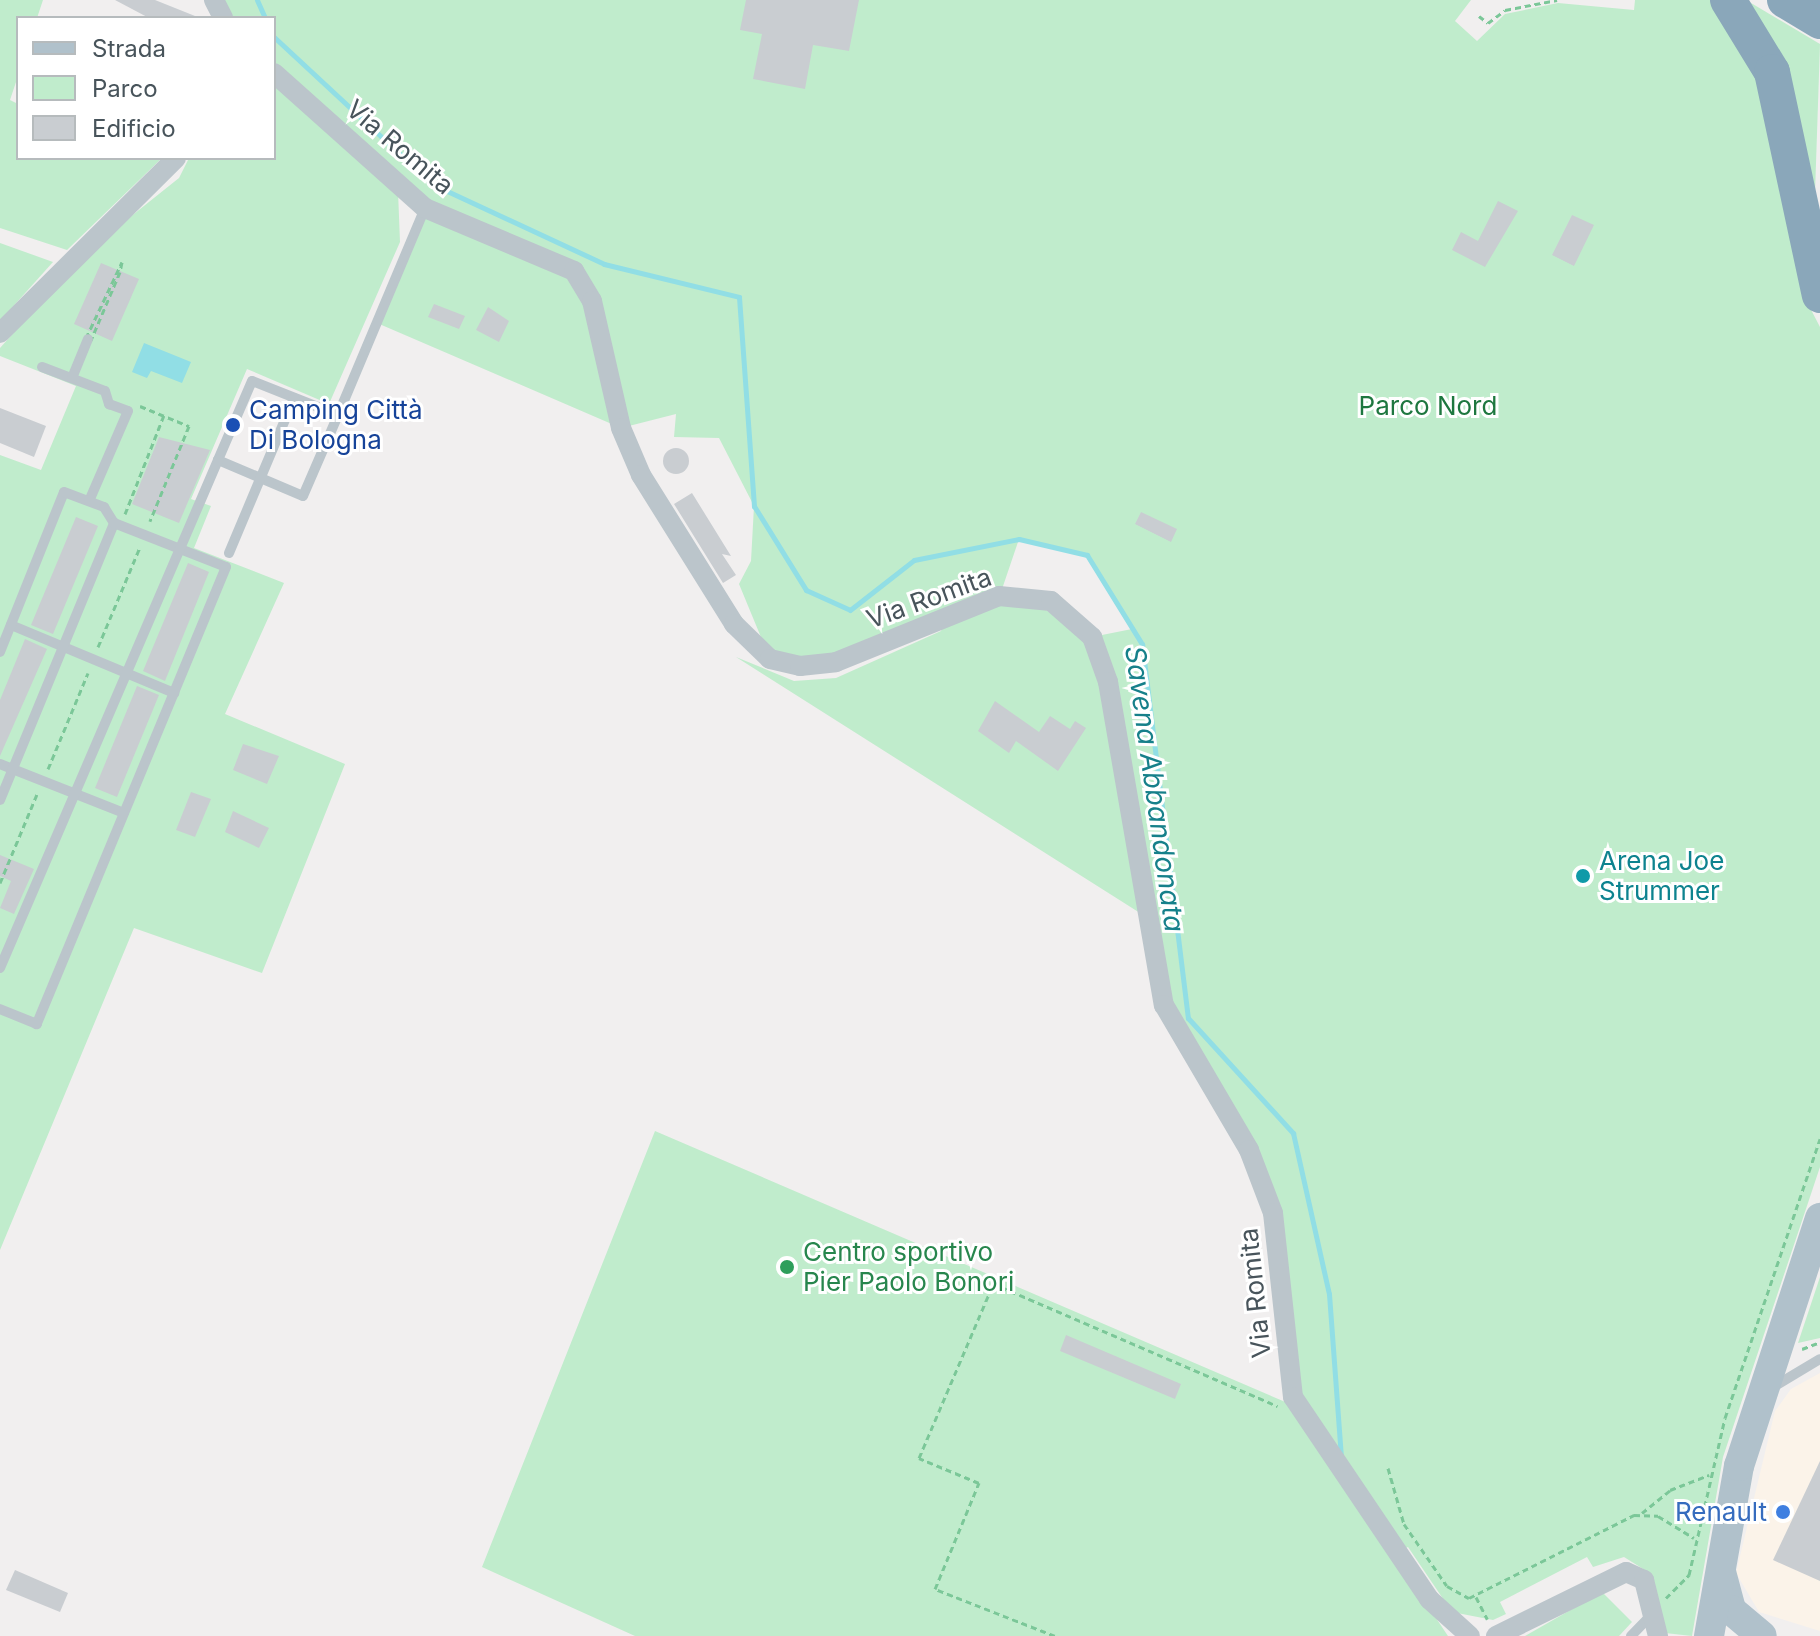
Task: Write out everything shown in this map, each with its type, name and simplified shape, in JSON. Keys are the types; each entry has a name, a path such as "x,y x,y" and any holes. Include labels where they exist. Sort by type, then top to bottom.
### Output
{"highway":[{"path":"1728,0 1772,72 1819,291"},
{"path":"1785,0 1820,21"},
{"path":"1819,291 1820,219"}],"main road":[{"path":"1709,1636 1708,1542 1820,1218"},
{"path":"1708,1542 1726,1599 1762,1636"}],"street":[{"name":"Via Romita","path":"276,75 425,208 574,271 592,301 621,428 641,475 734,624 770,659 821,666 999,596 1051,601 1092,637 1108,682 1164,1005 1249,1150 1273,1213 1293,1397 1429,1599 1467,1635"},
{"path":"0,333 174,160"},
{"path":"1494,1632 1619,1572 1644,1580 1658,1636"}],"lane":[{"path":"218,460 303,496 425,208"},
{"path":"72,378 88,339"},
{"path":"42,367 105,391 109,404 128,411 89,501"},
{"path":"0,968 252,381 338,415"},
{"path":"229,553 294,398"},
{"path":"0,652 64,492 89,501 117,524 226,567 37,1024 0,1009"},
{"path":"0,800 117,524"},
{"path":"11,625 174,693"},
{"path":"0,764 124,813"},
{"path":"1754,1413 1784,1377 1820,1359"},
{"path":"1631,1636 1651,1615"}],"path":[{"path":"1479,16 1488,23 1505,10 1557,0"},
{"path":"122,262 91,340 88,339 115,269 122,262"},
{"path":"0,883 189,426 131,402 128,411"},
{"path":"117,524 164,415"},
{"path":"1651,1615 1689,1575 1708,1542 1709,1475 1820,1139"},
{"path":"1055,1636 935,1589 979,1483 919,1458 991,1289 1001,1287 1277,1406"},
{"path":"1793,1352 1820,1342"},
{"path":"1388,1468 1404,1524 1436,1572 1454,1592 1476,1597 1641,1514 1670,1490 1709,1475"},
{"path":"1641,1514 1708,1542"},
{"path":"1476,1597 1494,1632"}],"shaded area":[{"name":"Renault","path":"1820,1373 1820,1631 1759,1612 1736,1573 1775,1411 1791,1389"}],"green space":[{"path":"0,0 43,0 38,16 16,16 16,82 10,100 16,103 16,160 160,160 67,250 0,228"},
{"name":"Parco Nord","path":"214,0 1471,0 1455,21 1477,41 1505,14 1558,3 1634,10 1635,0 1717,0 1749,41 1807,302 1820,327 1820,1167 1723,1457 1692,1636 1665,1633 1648,1572 1624,1557 1593,1567 1587,1557 1500,1602 1506,1614 1493,1620 1452,1612 1408,1547 1402,1550 1342,1477 1448,1636 635,1636 482,1567 655,1131 1290,1404 1273,1213 1187,1054 1140,913 736,657 794,681 836,678 941,631 947,613 836,662 770,659 739,584 751,561 754,506 719,438 674,437 676,414 621,428 377,323 425,208 276,75 276,16 222,16","holes":["1019,539 1087,556 1132,629 1092,637 1020,595 1000,595"]},
{"path":"1746,0 1820,44 1815,193"},
{"path":"276,85 398,191 400,242 329,404 247,369 191,499 211,506 194,548 284,583 225,714 345,764 262,973 134,928 0,1250 0,455 41,470 76,386 0,356 0,348 85,253 179,178 188,160 276,160"},
{"path":"0,243 53,262 0,321"},
{"path":"1820,1277 1820,1338 1798,1343"},
{"path":"1602,1592 1632,1622 1619,1636 1525,1636"}],"water":[{"path":"144,343 191,362 182,383 151,371 147,378 132,372"}],"building":[{"path":"115,0 155,0 195,16 145,16"},
{"path":"746,0 859,0 849,51 813,45 805,89 753,79 762,34 740,30"},
{"path":"1498,201 1518,211 1485,267 1452,250 1461,232 1478,241"},
{"path":"1572,215 1594,225 1574,266 1552,255"},
{"path":"101,263 139,279 112,341 74,324"},
{"path":"434,304 465,316 459,329 428,317"},
{"path":"488,307 509,321 499,342 476,330"},
{"path":"0,408 46,426 34,457 0,443"},
{"path":"159,437 210,450 179,523 132,504"},
{"path":"676,448 685,452 689,461 685,470 676,474 667,470 663,461 667,452"},
{"path":"692,493 731,556 722,554 736,575 723,583 674,504"},
{"path":"1141,512 1177,529 1171,542 1135,524"},
{"path":"76,517 98,526 53,634 31,625"},
{"path":"188,563 209,572 165,681 143,671"},
{"path":"25,639 47,649 0,756 0,700"},
{"path":"137,686 159,695 117,797 95,788"},
{"path":"995,701 1039,732 1050,716 1070,729 1075,721 1086,728 1058,771 1016,741 1009,753 978,731"},
{"path":"243,744 279,756 267,784 233,770"},
{"path":"191,792 211,799 195,837 176,830"},
{"path":"233,811 269,828 259,848 225,832"},
{"path":"0,855 34,869 14,914 0,908 11,881 0,876"},
{"path":"1066,1335 1181,1384 1175,1399 1060,1351"},
{"path":"1820,1461 1820,1581 1773,1560"},
{"path":"15,1570 68,1593 60,1612 6,1590"}],"waterway":[{"name":"Savena Abbandonata","path":"257,0 264,16"},
{"name":"Savena Abbandonata","path":"276,39 432,184 604,264 739,297 754,506 806,590 850,610 914,560 1019,539 1087,555 1142,644 1188,1018 1293,1133 1329,1294 1341,1456"}],"place":[{"name":"Camping Città Di Bologna","path":"233,425"},
{"name":"Arena Joe Strummer","path":"1583,876"},
{"name":"Centro sportivo Pier Paolo Bonori","path":"787,1267"},
{"name":"Renault","path":"1783,1512"}]}
